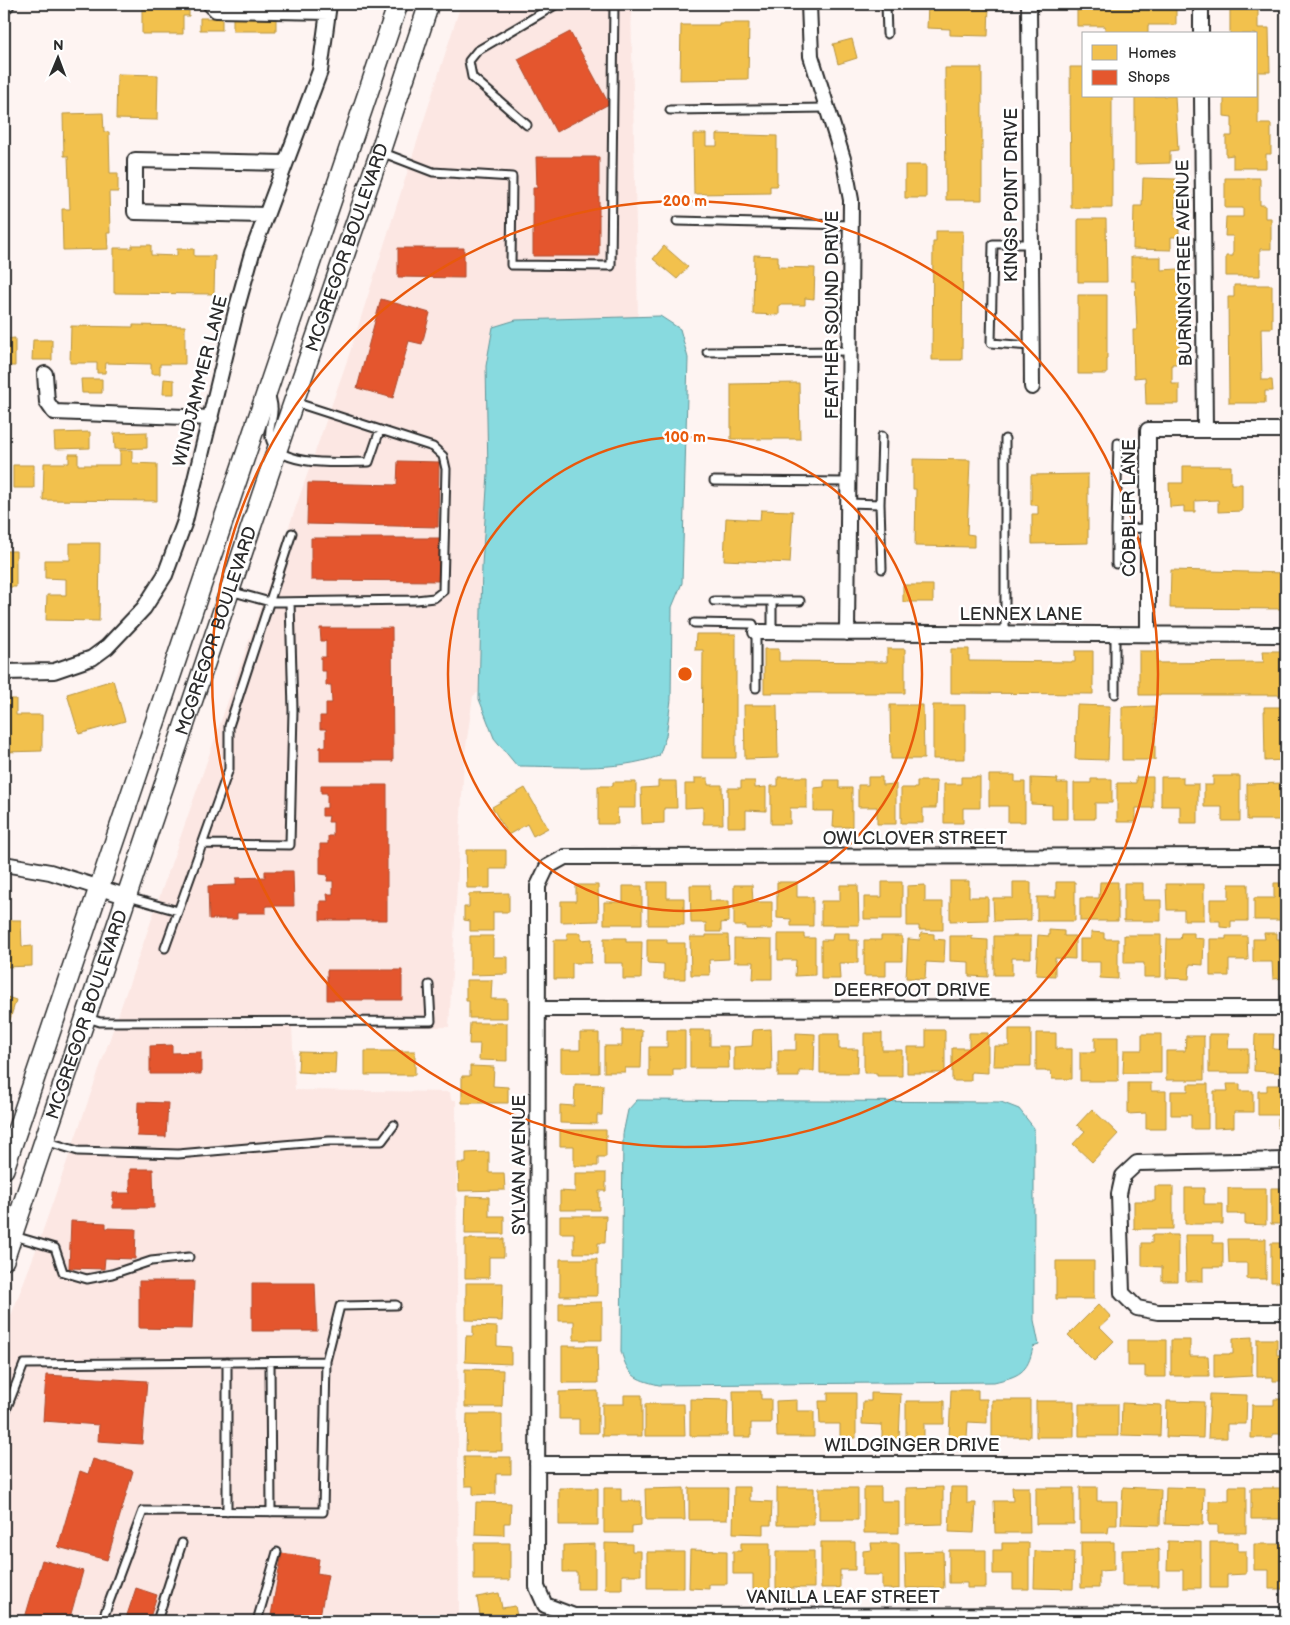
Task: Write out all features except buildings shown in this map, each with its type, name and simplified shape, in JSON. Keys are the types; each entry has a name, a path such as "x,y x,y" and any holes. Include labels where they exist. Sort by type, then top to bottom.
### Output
{"main road":[{"name":"MCGREGOR BOULEVARD","path":"4,1169 398,4"},
{"name":"MCGREGOR BOULEVARD","path":"4,1260 125,896 429,4"}],"street":[{"path":"4,7 7,4"},
{"path":"210,4 216,10 328,8"},
{"name":"FEATHER SOUND DRIVE","path":"809,4 811,56 848,180 851,225 848,633"},
{"name":"KINGS POINT DRIVE","path":"1029,4 1032,387"},
{"path":"1201,4 1201,32"},
{"name":"WINDJAMMER LANE","path":"4,672 54,671 92,658 108,647 144,608 165,575 185,520 237,307 265,215 320,71 328,8"},
{"name":"BURNINGTREE AVENUE","path":"1202,98 1205,430"},
{"path":"265,215 135,212 135,160 285,163"},
{"path":"45,374 47,402 54,412 210,418"},
{"name":"COBBLER LANE","path":"1148,633 1148,430 1286,430"},
{"name":"LENNEX LANE","path":"756,632 1286,634"},
{"name":"OWLCLOVER STREET","path":"547,867 565,857 1286,856"},
{"path":"4,864 50,872 125,896"},
{"name":"SYLVAN AVENUE","path":"537,1464 538,886 547,867"},
{"name":"DEERFOOT DRIVE","path":"538,1008 1286,1008"},
{"path":"1286,1160 1137,1163 1123,1176 1119,1194 1122,1293 1137,1308 1158,1312 1286,1312"},
{"name":"WILDGINGER DRIVE","path":"537,1464 1286,1464"},
{"name":"VANILLA LEAF STREET","path":"537,1464 537,1587 545,1605 574,1616 1286,1615"}],"lane":[{"path":"526,126 472,77 469,61 477,51 557,4"},
{"path":"380,152 433,172 512,177 511,265 611,266 614,4"},
{"path":"886,4 887,34"},
{"path":"670,110 826,108"},
{"path":"677,221 851,225"},
{"path":"1030,244 993,244 991,343 1031,346"},
{"path":"707,352 850,351"},
{"path":"268,385 274,409 270,438 277,450 291,457 319,463 369,462 380,430"},
{"path":"230,591 270,602 290,602 416,600 434,598 443,591 446,469 443,456 433,447 294,402"},
{"path":"882,436 880,504 882,569"},
{"path":"1005,439 1005,633"},
{"path":"1116,564 1118,443"},
{"path":"714,481 849,482"},
{"path":"849,503 880,504"},
{"path":"1116,529 1148,528"},
{"path":"165,948 229,770 229,726 292,533"},
{"path":"714,601 800,601"},
{"path":"772,601 772,632"},
{"path":"202,844 290,845 293,710 290,602"},
{"path":"694,623 753,624 756,632 756,688"},
{"path":"1115,633 1115,694"},
{"path":"125,896 178,911"},
{"path":"85,1017 100,1022 431,1021 429,985"},
{"path":"45,1140 78,1151 178,1154 329,1141 382,1141 394,1125"},
{"path":"11,1236 55,1248 63,1272 88,1279 151,1262 188,1257"},
{"path":"102,1621 143,1511 323,1512 326,1360 340,1306 396,1305"},
{"path":"4,1414 24,1364 326,1360"},
{"path":"227,1362 227,1512"},
{"path":"270,1362 271,1512"},
{"path":"157,1621 182,1543"},
{"path":"257,1621 277,1552"}],"shaded area":[{"path":"461,4 631,4 638,317 516,320 493,327 486,366 488,473 482,565 479,692 473,696 464,761 449,1027 292,1026 295,1090 450,1092 451,1100 456,1100 459,1621 4,1621 4,1334 36,1250 349,355"}],"water":[{"path":"660,316 680,329 688,358 682,583 672,607 671,700 666,736 659,756 642,761 589,767 517,766 494,738 479,699 482,565 488,473 486,366 493,327 516,320"},
{"path":"637,1100 1001,1102 1019,1109 1034,1128 1034,1320 1039,1345 1033,1347 1025,1368 1010,1378 994,1382 659,1385 644,1381 633,1375 626,1366 621,1351 623,1134 628,1110"}]}
